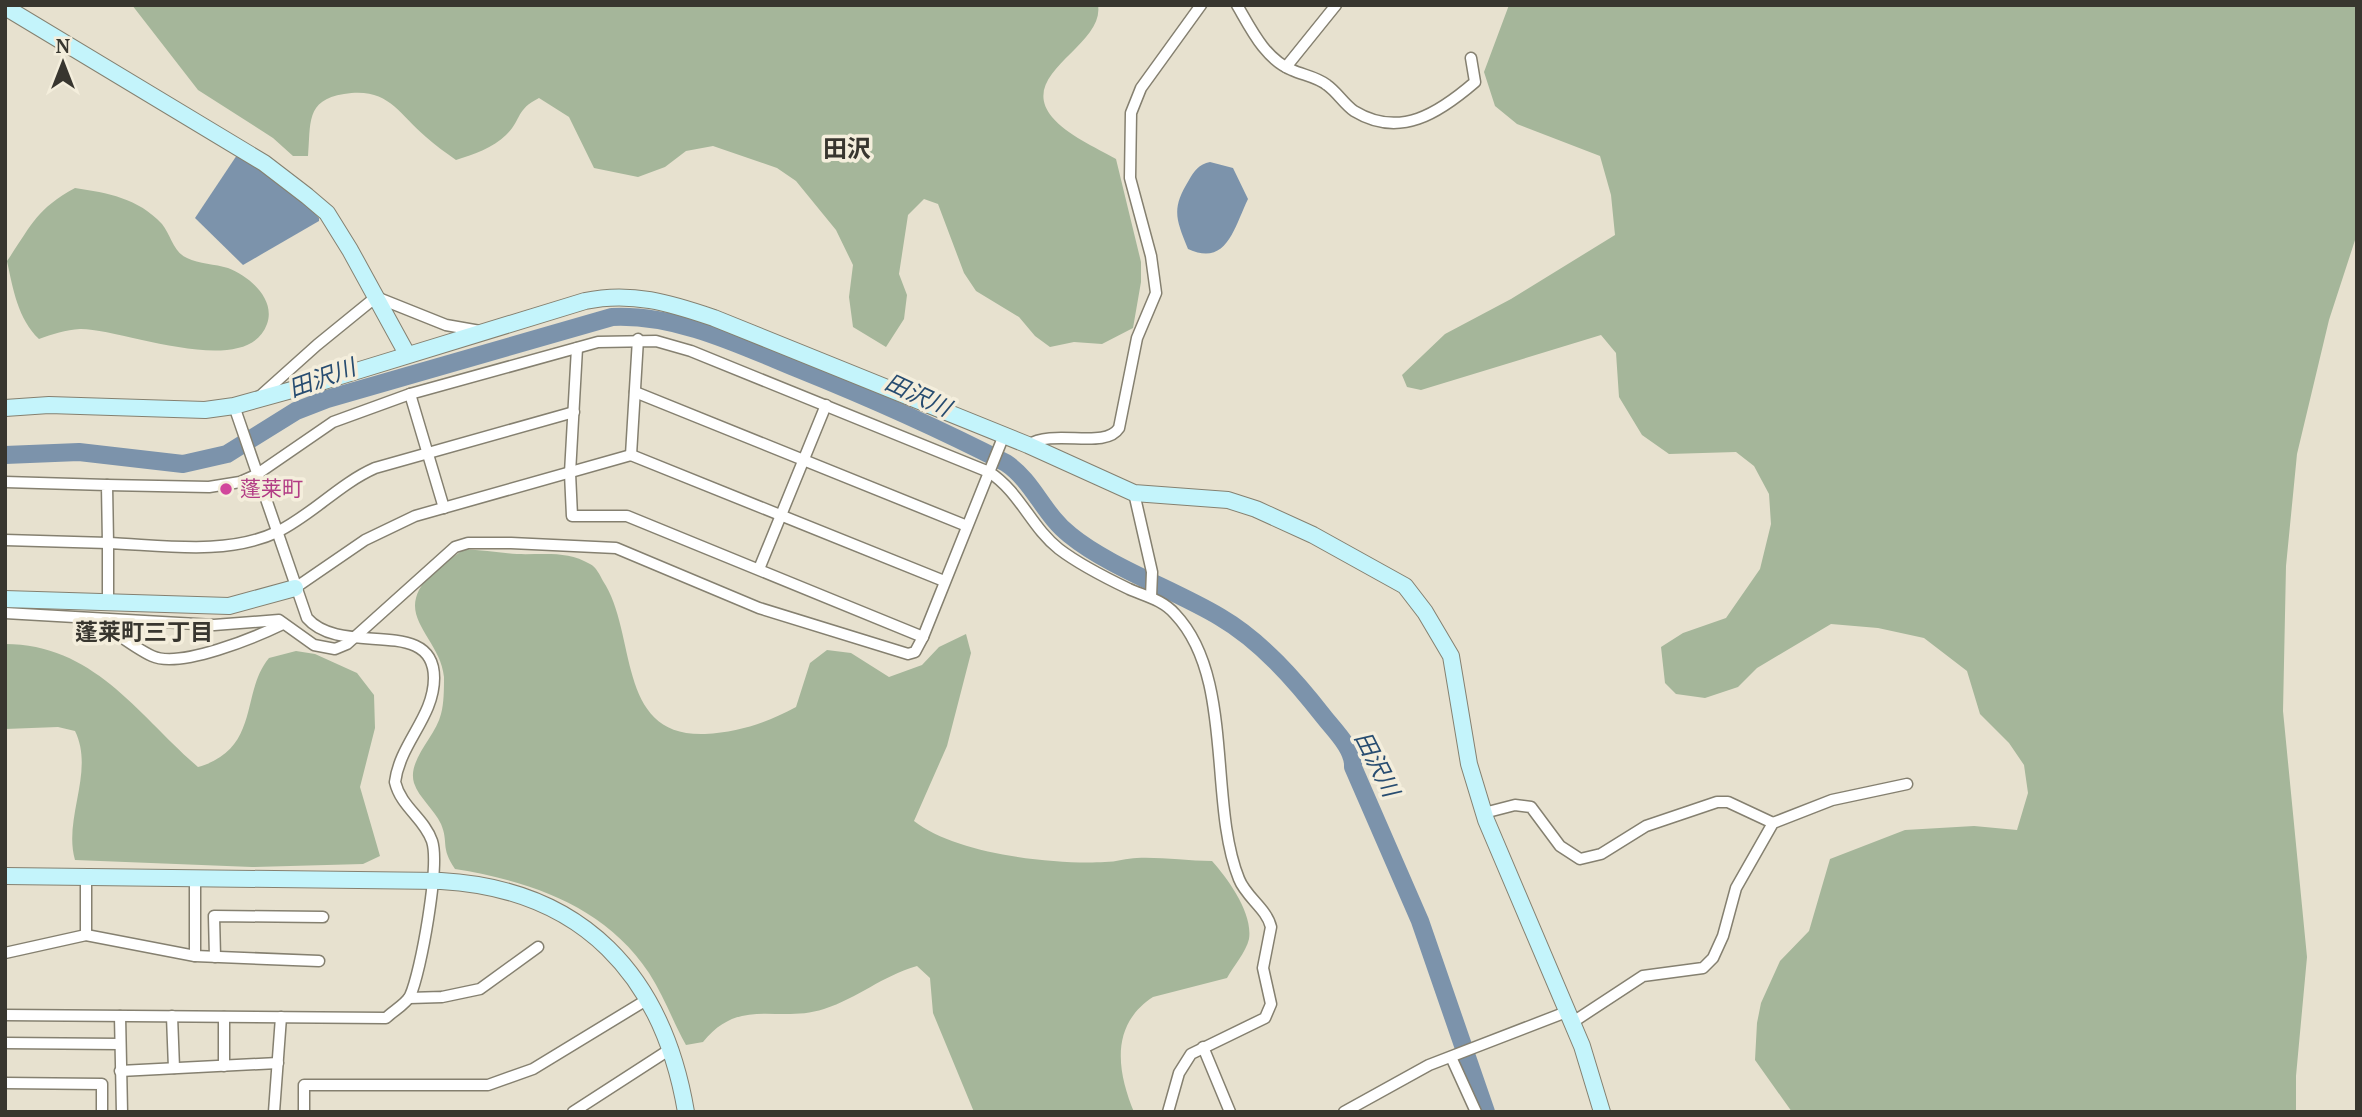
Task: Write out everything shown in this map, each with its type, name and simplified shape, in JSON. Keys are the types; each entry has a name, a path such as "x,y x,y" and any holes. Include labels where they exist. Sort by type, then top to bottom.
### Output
{"street":[{"path":"1028,445 1054,436 1104,438 1119,428 1136,338 1156,293 1151,256 1130,178 1132,113 1141,88 1201,5"},
{"path":"1237,5 1258,40 1286,67 1325,83 1352,110 1389,125 1418,118 1447,104 1467,89 1475,82 1471,58"},
{"path":"1286,67 1336,5"},
{"path":"5,7 286,179 327,213 407,354"},
{"path":"5,408 50,405 205,410 234,406 606,296 650,299 714,318 1004,435 1134,493 1219,499 1256,509 1313,534 1405,586 1446,643 1451,656 1469,764 1484,813 1571,1017 1602,1112"},
{"path":"376,298 446,325 483,332"},
{"path":"257,399 296,362 376,298"},
{"path":"631,455 638,339"},
{"path":"5,482 225,486 256,475 333,422 410,394 608,340 638,339 691,351 989,472 1012,489 1044,536 1062,552 1152,593 1175,613 1206,666 1233,860 1243,887 1270,920 1263,968 1270,1004 1265,1018 1203,1047 1184,1061 1168,1112"},
{"path":"578,348 570,473 572,516 627,516 923,637"},
{"path":"635,392 967,526"},
{"path":"410,394 444,508"},
{"path":"759,569 826,405"},
{"path":"5,1015 386,1018 409,998 434,880 432,841 425,826 408,810 395,782 405,747 426,714 434,690 431,661 426,652 411,643 336,637 314,626 307,618 234,406"},
{"path":"5,540 222,547 277,532 360,475 427,453 574,412"},
{"path":"5,613 214,625 279,620 300,637 327,649 341,648 455,547 468,543 617,548 759,608 908,654 915,652 923,637 1004,435"},
{"path":"5,598 229,606 295,588 387,527 631,455 944,582"},
{"path":"107,485 108,602"},
{"path":"1134,493 1152,572 1152,593"},
{"path":"95,619 154,657 167,659 194,656 283,624"},
{"path":"1344,1112 1429,1065 1571,1017 1643,975 1691,970 1706,965 1713,958 1723,936 1736,888 1773,823 1832,800 1907,784"},
{"path":"1484,813 1515,805 1531,807 1560,846 1580,859 1601,854 1646,826 1717,802 1728,802 1773,823"},
{"path":"5,876 434,880 469,882 509,891 563,914 606,948 648,999 672,1048 686,1112"},
{"path":"86,877 86,935"},
{"path":"195,878 195,956"},
{"path":"215,957 215,916 323,917"},
{"path":"5,953 86,935 195,956 319,961"},
{"path":"409,998 442,997 480,989 538,947"},
{"path":"304,1112 304,1085 474,1087 504,1081 533,1069 648,999"},
{"path":"120,1016 122,1112"},
{"path":"172,1016 174,1068"},
{"path":"224,1017 224,1066"},
{"path":"274,1112 281,1017"},
{"path":"5,1044 120,1045"},
{"path":"1203,1047 1217,1074 1230,1112"},
{"path":"573,1112 672,1048"},
{"path":"1451,1057 1476,1112"},
{"path":"120,1071 278,1063"},
{"path":"5,1083 102,1084 102,1112"}],"green space":[{"path":"132,5 1098,5 1097,20 1089,34 1053,73 1045,87 1044,101 1052,117 1065,129 1116,159 1141,262 1141,282 1133,328 1102,344 1074,342 1050,347 1035,336 1019,317 976,291 964,273 938,204 924,199 908,215 899,274 907,295 904,319 886,347 853,327 849,297 853,265 836,230 796,181 777,168 713,146 686,151 665,167 638,177 594,168 569,117 539,98 522,111 511,130 501,140 456,160 382,98 359,93 331,97 322,102 312,115 308,156 293,156 273,138 198,90"},
{"path":"1509,5 2357,5 2357,234 2329,320 2297,454 2286,566 2283,711 2307,957 2296,1076 2296,1112 1792,1112 1755,1060 1761,1003 1780,961 1809,931 1830,859 1905,830 1974,826 2017,830 2028,793 2024,765 2009,743 1980,714 1967,671 1924,638 1878,628 1831,624 1757,668 1738,687 1705,698 1676,694 1665,683 1661,647 1683,633 1726,618 1760,569 1771,524 1769,494 1754,466 1736,452 1669,454 1642,435 1619,397 1616,353 1601,335 1421,390 1407,387 1402,375 1445,334 1511,299 1615,235 1611,195 1600,156 1517,124 1495,106 1484,72"},
{"path":"75,188 122,198 143,208 162,224 182,255 197,262 228,268 252,283 264,297 269,315 267,324 255,341 235,349 210,350 181,348 80,329 39,339 21,313 7,261 42,211"},
{"path":"464,549 564,555 592,565 614,603 633,679 642,701 656,719 676,730 705,734 741,729 796,707 810,663 827,650 851,653 889,677 922,665 939,647 966,634 971,653 947,746 914,821 954,842 1033,859 1059,862 1109,862 1133,858 1212,861 1232,887 1247,918 1249,939 1245,949 1227,978 1153,997 1139,1008 1130,1021 1124,1035 1121,1065 1134,1112 974,1112 933,1013 930,978 917,966 892,975 824,1009 807,1013 745,1015 717,1028 703,1042 686,1045 649,973 611,930 564,900 511,881 455,869 446,850 441,824 416,788 413,774 415,766 441,714 444,677 442,665 417,617 416,598 429,576"},
{"path":"5,644 36,647 64,656 89,669 134,705 198,767 218,759 232,747 241,734 260,672 269,658 296,651 315,654 357,673 374,695 375,728 360,787 380,856 363,864 252,867 75,860 73,828 82,763 75,731 58,727 5,729"}],"water":[{"path":"237,155 290,187 319,218 319,221 243,265 195,218"},
{"path":"1210,162 1233,168 1248,199 1227,242 1212,253 1201,253 1188,249 1177,214 1183,190 1193,174 1200,166"}],"waterway":[{"name":"田沢川","path":"5,455 79,452 183,464 227,454 296,411 327,399 612,317 660,320 706,332 903,413 1006,463 1024,479 1053,518 1070,535 1104,558 1220,617 1263,649 1301,689 1347,747 1353,767 1420,921 1486,1112"}],"place":[{"name":"蓬莱町","path":"226,489"}],"district":[{"name":"田沢","path":"847,149"},
{"name":"蓬莱町三丁目","path":"144,632"}]}
